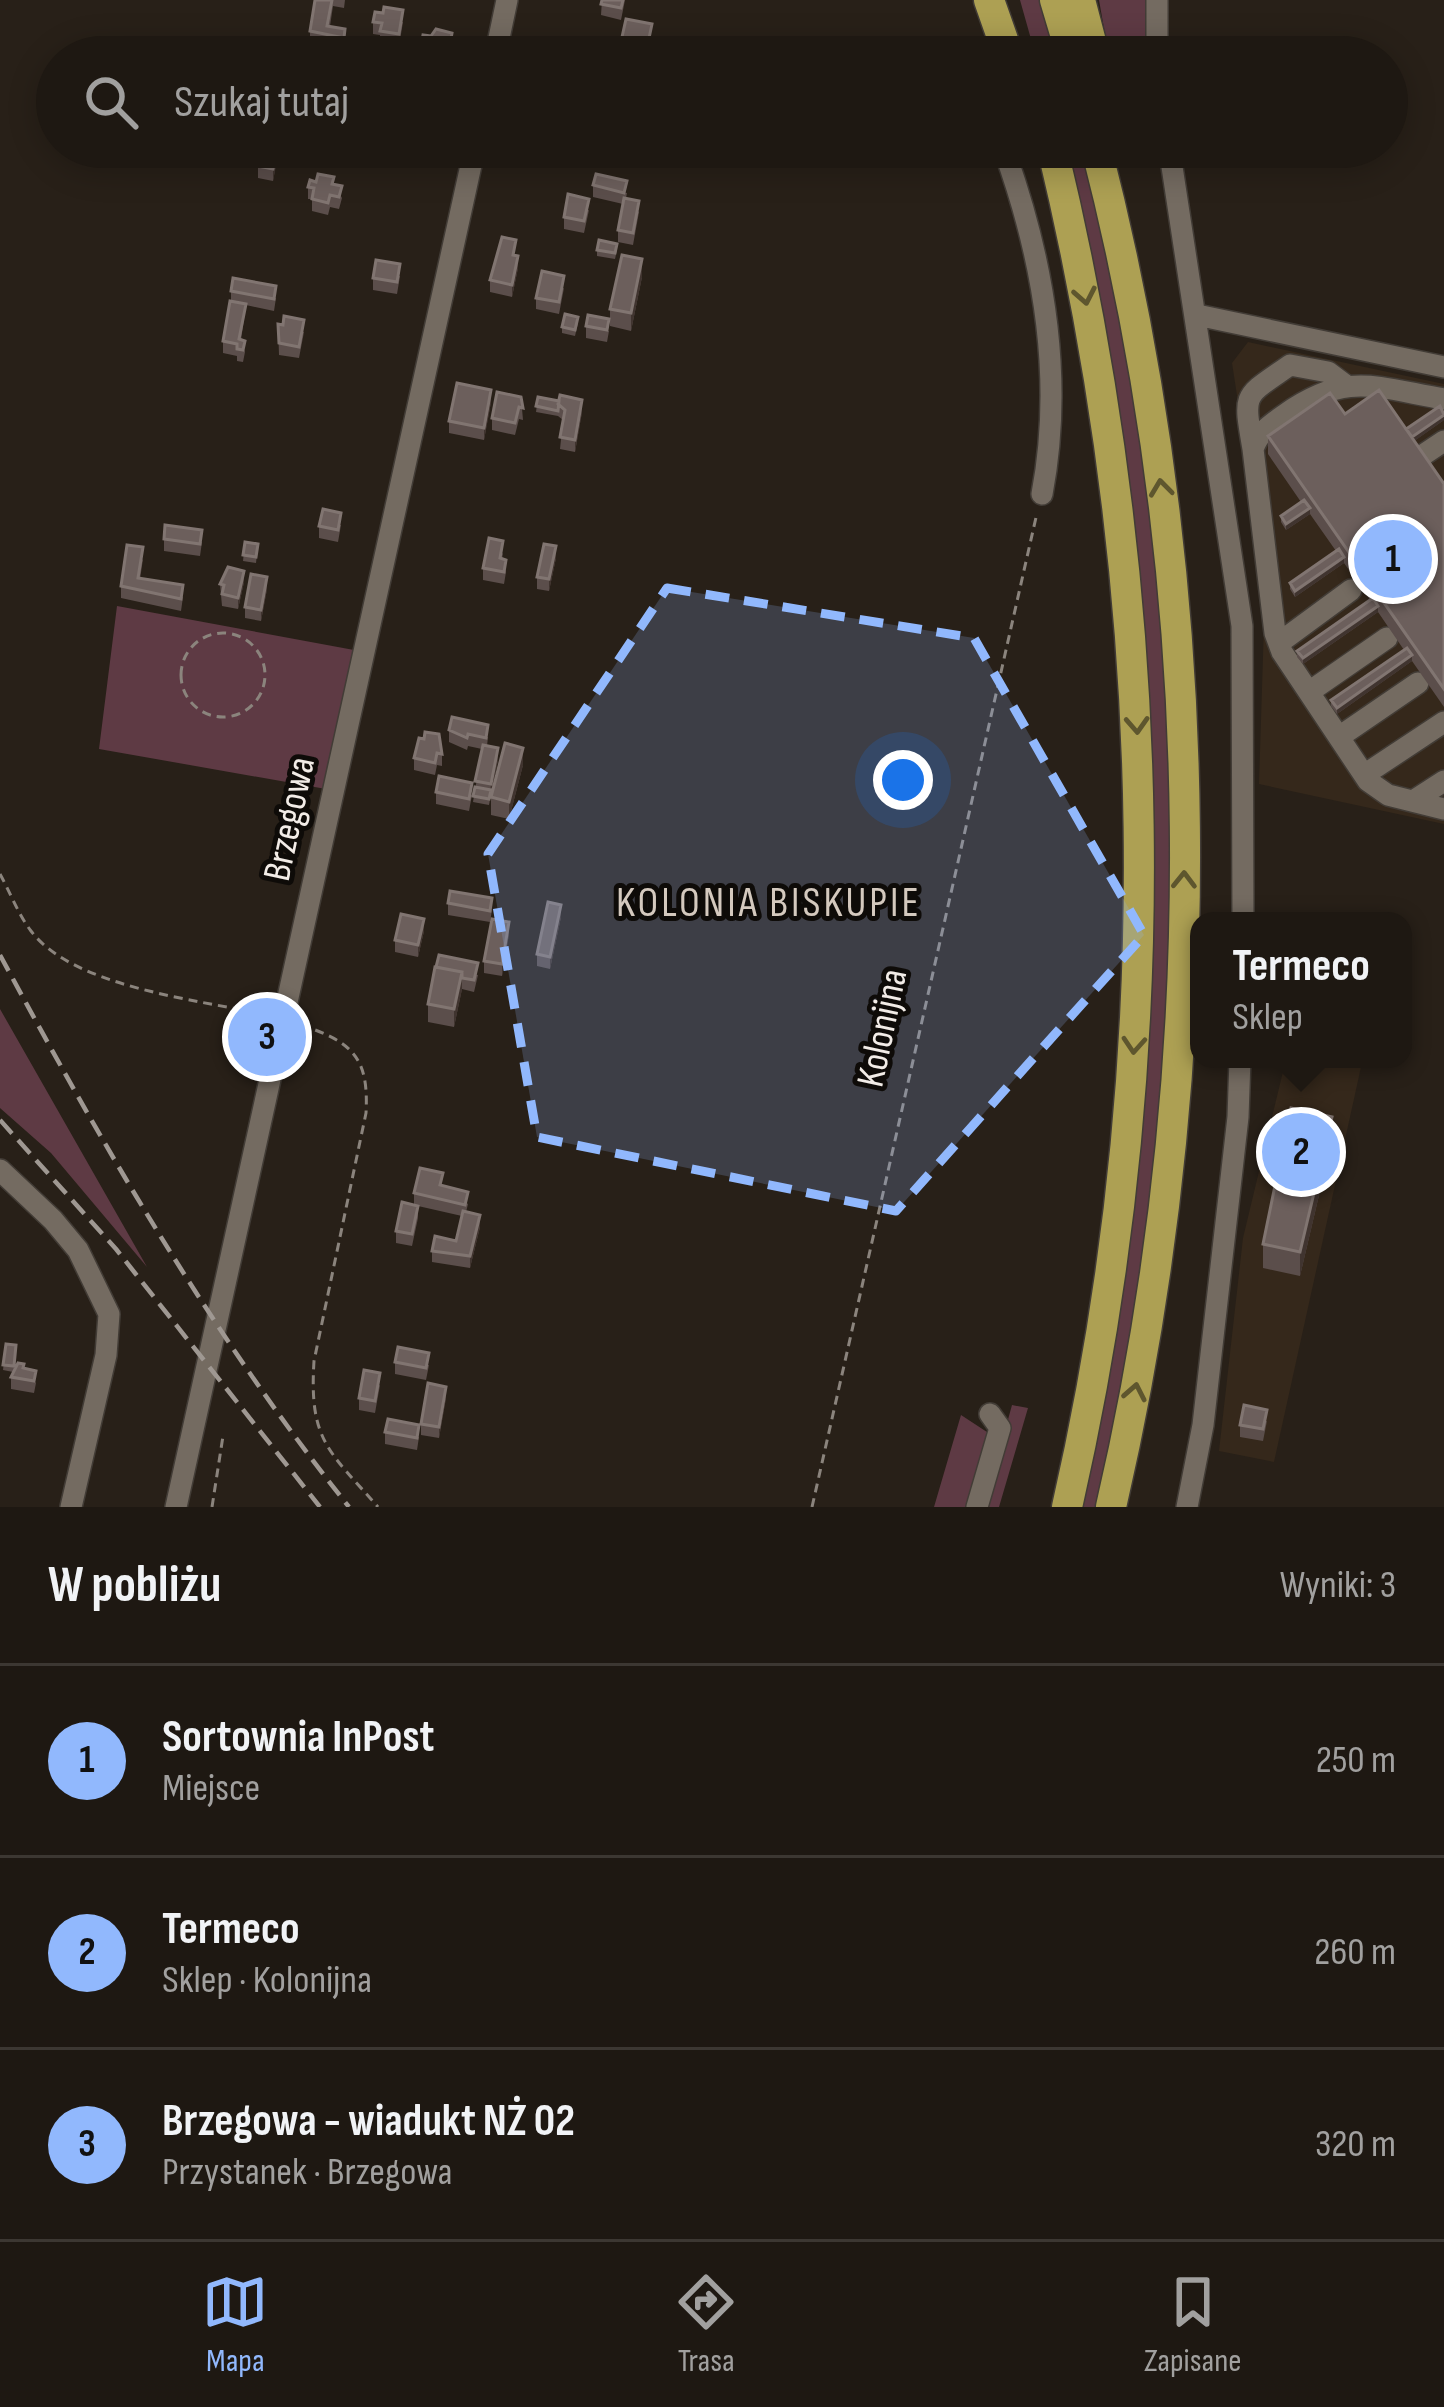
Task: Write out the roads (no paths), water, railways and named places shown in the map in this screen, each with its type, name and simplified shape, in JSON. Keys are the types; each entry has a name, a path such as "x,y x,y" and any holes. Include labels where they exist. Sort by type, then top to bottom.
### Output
{"highway":[{"path":"989,0 1002,36"},
{"path":"1011,0 1022,36"},
{"path":"1055,0 1066,36"},
{"path":"1080,0 1089,36"},
{"path":"1056,168 1098,363 1121,519 1135,676 1141,842 1137,1006 1121,1192 1099,1346 1067,1507"},
{"path":"1100,168 1143,371"},
{"path":"1111,1507 1138,1375 1172,1120 1183,958 1184,790 1164,511 1118,168"}],"street":[{"path":"499,36 507,0"},
{"path":"1157,0 1157,36"},
{"name":"Brzegowa","path":"176,1507 470,168"},
{"path":"1009,168 1032,246 1051,369 1052,424 1042,494"},
{"path":"1172,168 1242,626 1243,912"},
{"path":"1197,315 1444,367"},
{"path":"1444,399 1344,384 1328,373 1290,365 1250,392 1245,405 1277,633 1364,775 1388,795 1444,809"},
{"path":"1253,448 1258,435 1297,406 1344,384"},
{"path":"1420,457 1444,441"},
{"path":"1242,626 1277,633 1351,590"},
{"path":"1309,692 1387,638"},
{"path":"1339,736 1418,683"},
{"path":"1364,775 1444,722"},
{"path":"1413,801 1444,781"},
{"path":"1187,1507 1203,1425 1240,1068"},
{"path":"0,1170 77,1250 109,1314 106,1355 71,1507"},
{"path":"977,1507 1000,1428 990,1414"}],"railway":[{"path":"0,955 162,1239 251,1375 349,1507"},
{"path":"0,1120 116,1249 320,1507"}],"place":[{"name":"Sortownia InPost","path":"1393,559"},
{"name":"Brzegowa - wiadukt NŻ 02","path":"267,1037"},
{"name":"Termeco","path":"1301,1152"}],"district":[{"name":"KOLONIA BISKUPIE","path":"769,903"}]}
